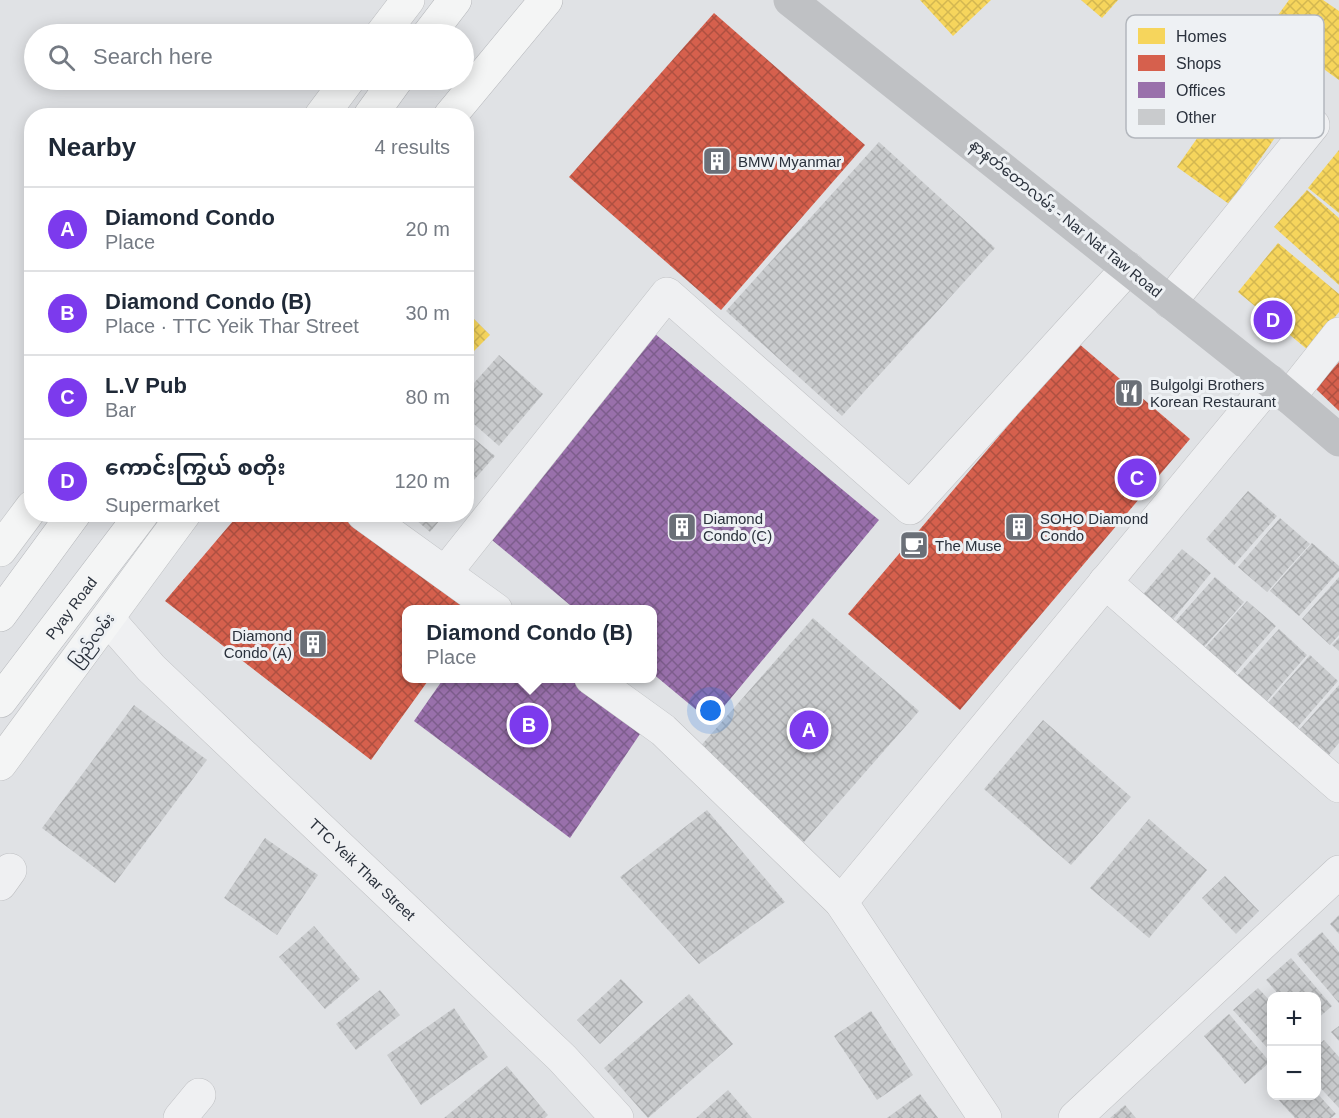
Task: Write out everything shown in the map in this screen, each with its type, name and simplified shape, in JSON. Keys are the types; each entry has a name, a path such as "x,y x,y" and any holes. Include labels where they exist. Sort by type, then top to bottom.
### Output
{"main road":[{"path":"390,24 408,0"},
{"path":"437,24 455,0"},
{"path":"474,87 546,0"},
{"name":"နာနတ်တောလမ်း - Nar Nat Taw Road","path":"790,0 1280,389 1339,440"},
{"path":"327,108 340,90"},
{"path":"375,108 388,90"},
{"path":"457,108 472,90"},
{"path":"0,550 24,518"},
{"path":"0,615 68,522"},
{"name":"Pyay Road","path":"0,700 136,522"},
{"name":"ပြည်လမ်း","path":"0,764 178,522"}],"street":[{"path":"1170,302 1302,138"},
{"path":"445,573 667,294 910,508 1128,268"},
{"path":"841,902 1105,582 1280,389 1339,334"},
{"path":"374,522 489,605"},
{"path":"1105,582 1339,786"},
{"name":"TTC Yeik Thar Street","path":"108,619 152,668 562,1058 617,1118"},
{"path":"598,683 663,730 841,902 985,1118"},
{"path":"1074,1118 1339,872"}],"building: Homes":[{"path":"920,0 991,0 953,36"},
{"path":"1081,0 1118,0 1102,18"},
{"path":"1289,0 1323,0 1339,11 1339,80 1324,69 1324,15 1278,15"},
{"path":"1197,138 1275,138 1229,204 1177,167"},
{"path":"1339,150 1339,213 1308,188"},
{"path":"1307,190 1339,218 1339,285 1274,227"},
{"path":"1278,243 1339,294 1339,312 1308,350 1238,292"},
{"path":"474,319 490,335 474,351"}],"building: Shops":[{"name":"BMW Myanmar","path":"714,13 865,145 721,310 569,177"},
{"name":"SOHO Diamond Condo","path":"1078,343 1190,439 960,710 848,614"},
{"path":"1339,362 1339,411 1315,388"},
{"name":"Diamond Condo (A)","path":"232,522 357,522 474,605 402,605 402,683 426,683 371,760 165,601"}],"building: Offices":[{"name":"Diamond Condo (C)","path":"654,333 879,520 711,722 657,677 657,605 570,605 486,535"},
{"path":"441,683 582,683 644,728 570,838 414,721"}],"building: Other":[{"path":"879,142 995,248 842,416 726,311"},
{"path":"499,355 543,394 499,446 474,424 474,383"},
{"path":"474,439 495,456 474,480"},
{"path":"1248,491 1277,516 1234,565 1206,539"},
{"path":"1280,518 1310,544 1267,592 1238,567"},
{"path":"418,522 438,522 430,532"},
{"path":"1312,543 1339,566 1339,571 1299,616 1270,591"},
{"path":"1182,549 1211,573 1170,623 1140,598"},
{"path":"1215,577 1244,602 1201,650 1173,624"},
{"path":"1339,577 1339,635 1330,645 1302,619"},
{"path":"1247,601 1276,626 1233,675 1204,649"},
{"path":"813,618 919,711 804,842 698,749"},
{"path":"1279,629 1307,655 1265,703 1236,677"},
{"path":"1339,638 1339,651 1332,645"},
{"path":"1310,655 1338,681 1296,729 1267,704"},
{"path":"1339,685 1339,743 1328,756 1299,730"},
{"path":"134,705 207,760 115,883 42,828"},
{"path":"1043,720 1131,797 1071,865 984,789"},
{"path":"707,810 785,902 699,964 620,877"},
{"path":"1149,819 1207,870 1149,938 1090,888"},
{"path":"265,838 318,875 277,935 224,898"},
{"path":"1225,876 1259,911 1236,934 1202,898"},
{"path":"1339,915 1339,934 1330,924"},
{"path":"314,926 360,979 325,1009 279,957"},
{"path":"1322,932 1339,952 1339,1003 1297,954"},
{"path":"1291,958 1320,992 1276,992 1266,980"},
{"path":"621,979 643,1002 600,1044 577,1020"},
{"path":"1258,988 1267,998 1267,1047 1233,1010"},
{"path":"380,990 400,1015 356,1050 336,1024"},
{"path":"1321,993 1332,1006 1321,1016"},
{"path":"689,994 733,1044 648,1118 604,1068"},
{"path":"454,1008 488,1057 421,1105 387,1055"},
{"path":"871,1011 913,1075 877,1100 834,1036"},
{"path":"1229,1014 1267,1058 1267,1065 1245,1084 1204,1036"},
{"path":"1339,1026 1339,1041 1331,1032"},
{"path":"1324,1040 1339,1057 1339,1108 1321,1088 1321,1043"},
{"path":"507,1066 548,1115 545,1118 444,1118"},
{"path":"728,1090 752,1118 696,1118"},
{"path":"920,1094 938,1118 887,1118"},
{"path":"1321,1098 1336,1114 1331,1118 1295,1118 1279,1100 1321,1100"},
{"path":"1125,1105 1136,1118 1110,1118"}],"place":[{"name":"BMW Myanmar","path":"717,161"},
{"name":"ကောင်းကြွယ် စတိုး","path":"1273,320"},
{"name":"Bulgolgi Brothers Korean Restaurant","path":"1129,393"},
{"name":"L.V Pub","path":"1137,478"},
{"name":"Diamond Condo (C)","path":"682,527"},
{"name":"SOHO Diamond Condo","path":"1019,527"},
{"name":"The Muse","path":"914,545"},
{"name":"Diamond Condo (A)","path":"313,644"},
{"name":"Diamond Condo (B)","path":"529,725"},
{"name":"Diamond Condo","path":"809,730"}]}
